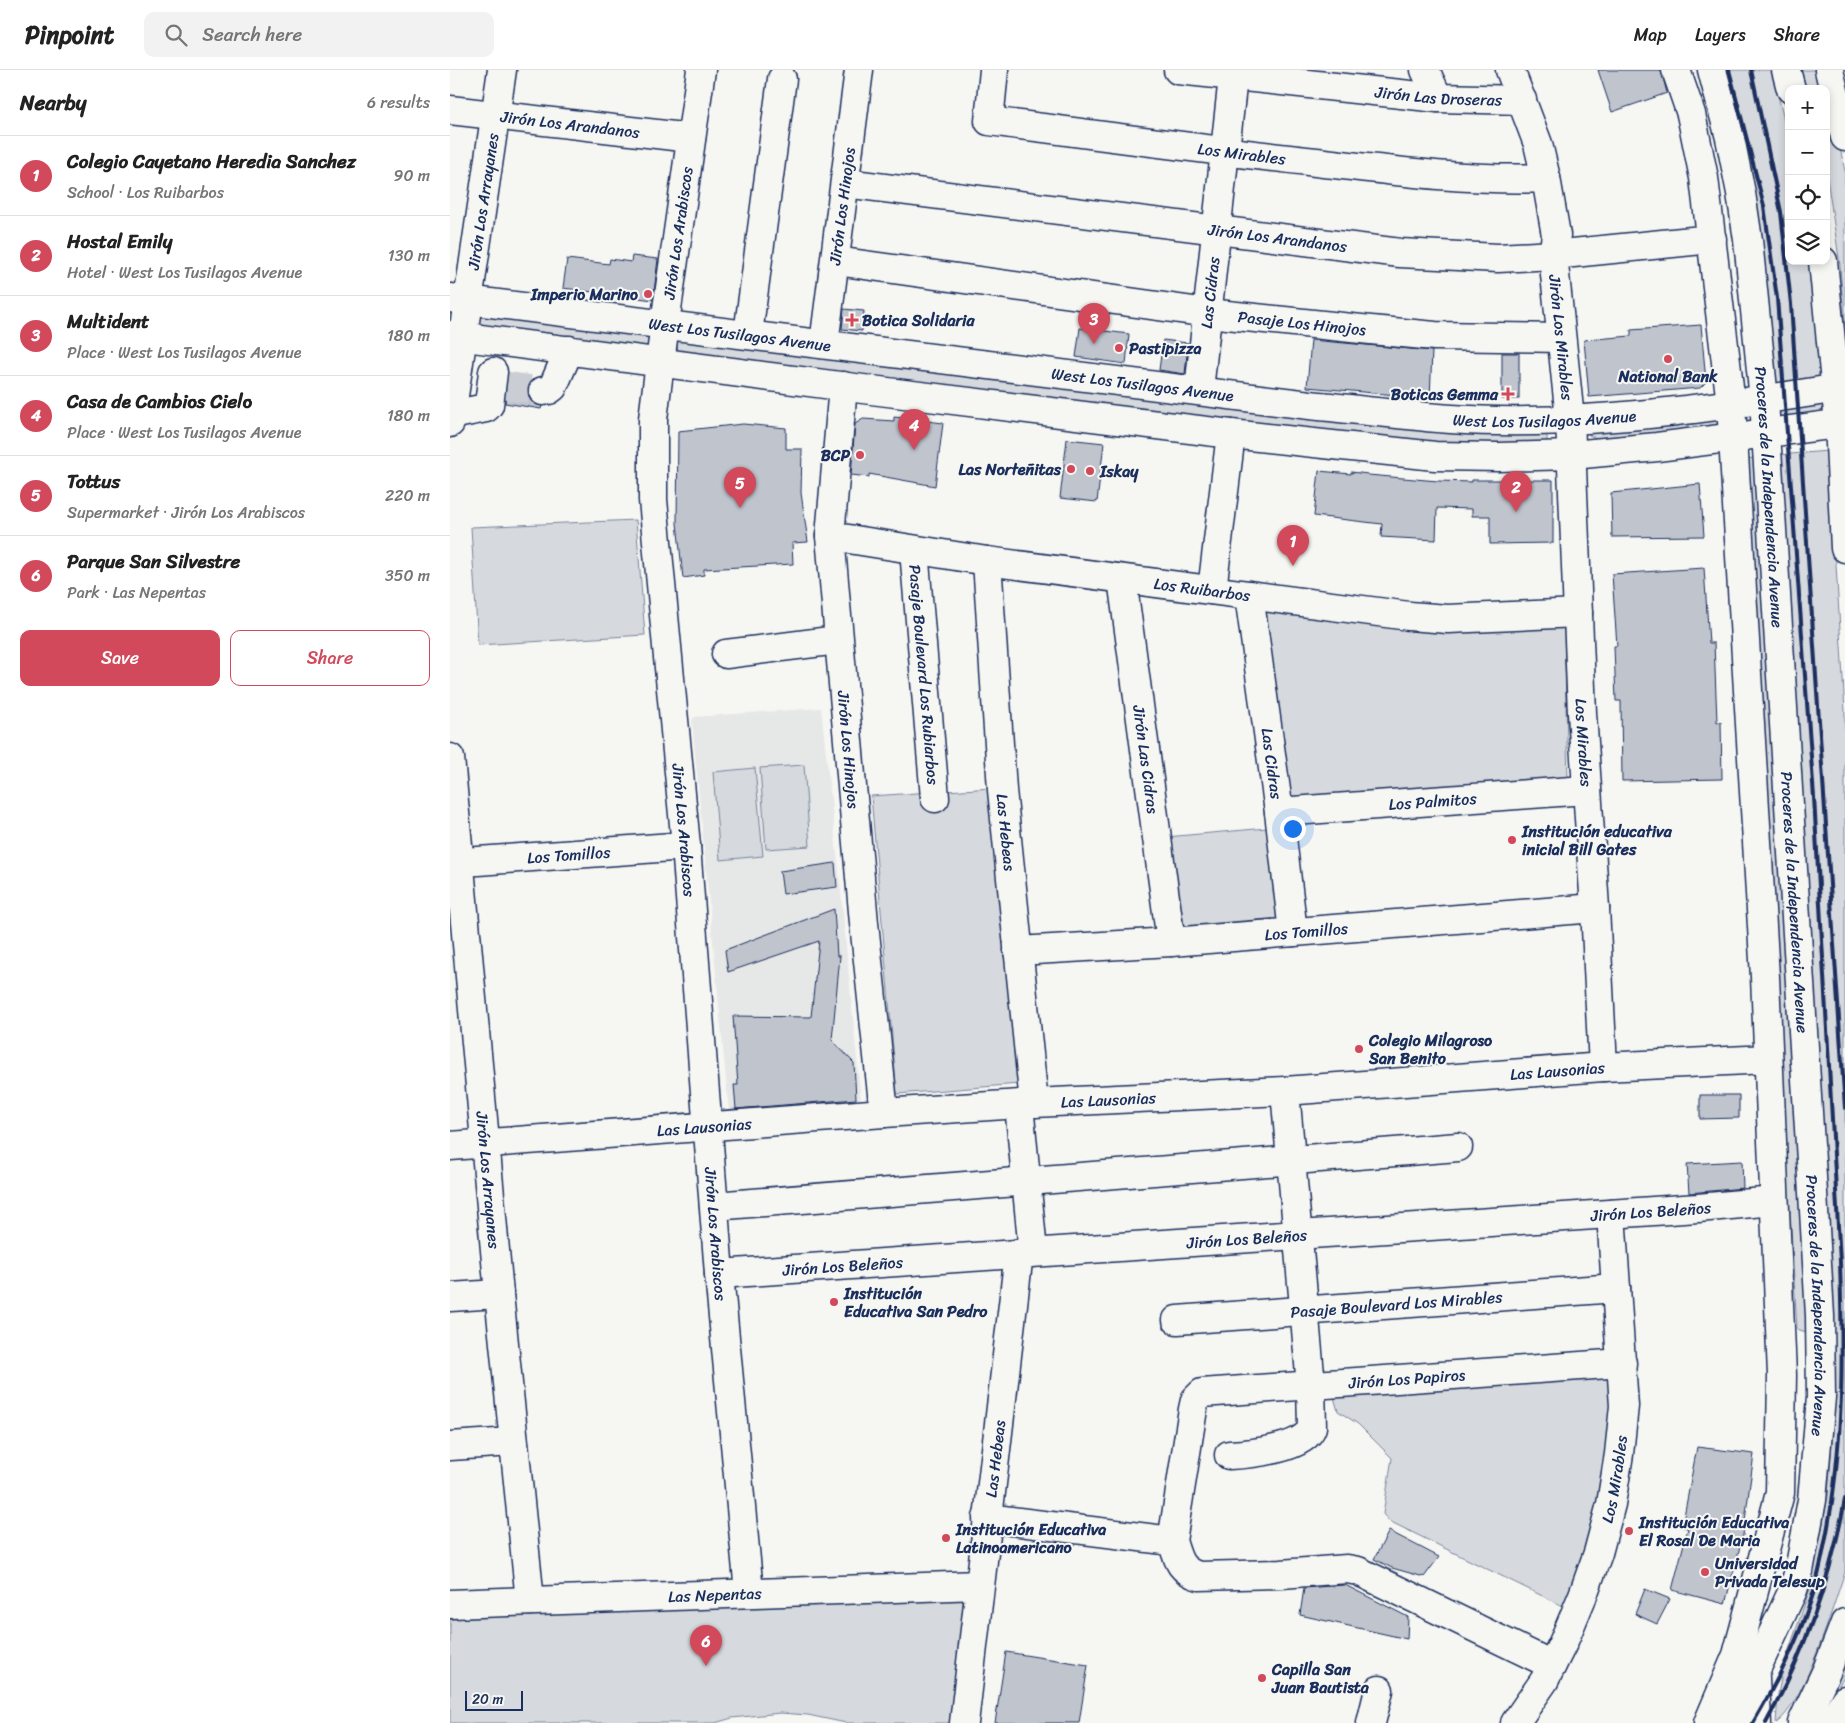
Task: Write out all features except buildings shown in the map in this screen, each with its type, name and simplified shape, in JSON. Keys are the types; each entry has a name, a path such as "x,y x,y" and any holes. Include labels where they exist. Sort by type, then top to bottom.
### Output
{"street":[{"name":"Jirón Los Arrayanes","path":"450,419 462,336 459,299 502,70"},
{"name":"Jirón Los Arabiscos","path":"700,70 672,325 660,362 653,419 653,500 686,846 707,1126 749,1592"},
{"path":"672,325 712,70"},
{"name":"Jirón Los Hinojos","path":"824,344 859,70"},
{"name":"Los Mirables","path":"994,70 989,121 1225,152 1402,172 1508,179 1546,178"},
{"name":"Jirón Las Droseras","path":"1178,70 1233,77 1346,80 1438,98 1522,100"},
{"path":"1425,70 1438,98"},
{"name":"Jirón Los Mirables","path":"1510,70 1538,144 1556,236 1553,255 1570,420"},
{"name":"Proceres de la Independencia Avenue","path":"1676,70 1690,114 1703,171 1733,436 1764,967 1782,1374 1780,1493 1737,1655 1708,1723"},
{"name":"Proceres de la Independencia Avenue","path":"1712,70 1730,138 1741,192 1748,240 1764,400 1813,1184 1820,1316 1821,1397 1812,1500 1799,1571 1791,1594 1731,1723"},
{"path":"1786,70 1790,85"},
{"path":"1829,70 1845,136"},
{"name":"Las Cidras","path":"1199,390 1233,77"},
{"path":"748,334 782,79"},
{"name":"Jirón Los Arandanos","path":"450,110 692,138"},
{"name":"Jirón Los Arandanos","path":"845,183 1400,253 1498,258 1553,255 1712,239"},
{"name":"Pasaje Los Hinojos","path":"836,261 1208,313 1435,336 1561,338"},
{"path":"1824,265 1840,388 1845,548"},
{"name":"West Los Tusilagos Avenue","path":"459,299 1310,405 1418,416 1498,421 1570,420 1644,414 1764,400 1840,388"},
{"path":"462,336 1231,434 1435,456 1572,455 1657,447 1842,423"},
{"path":"450,419 486,408 489,405 498,378 462,336"},
{"path":"543,391 553,388 569,350"},
{"name":"Jirón Los Hinojos","path":"843,386 830,536 864,923 884,1113"},
{"name":"Los Mirables","path":"1570,420 1586,790 1595,908 1603,1067"},
{"path":"1212,590 1231,434"},
{"name":"Los Ruibarbos","path":"830,536 987,561 1408,616 1448,619 1578,613"},
{"name":"Pasaje Boulevard Los Rubiarbos","path":"914,550 935,798"},
{"name":"Las Hebeas","path":"964,1723 987,1518 1026,1252 1026,1104 1018,951 1002,790 987,561"},
{"name":"Jirón Las Cidras","path":"1122,578 1171,942"},
{"name":"Las Cidras","path":"1249,595 1279,812 1293,932"},
{"path":"726,654 838,640"},
{"name":"Jirón Los Arrayanes","path":"450,758 455,862 486,1144 513,1442 530,1601"},
{"name":"Los Palmitos","path":"1279,812 1586,790"},
{"name":"Los Tomillos","path":"455,862 686,846"},
{"name":"Los Tomillos","path":"1018,951 1171,942 1595,908"},
{"name":"Las Lausonias","path":"450,1146 884,1113 1285,1091 1603,1067 1768,1059"},
{"path":"1229,1455 1256,1454 1299,1442 1310,1433 1312,1427 1311,1386 1285,1091"},
{"path":"714,1206 1458,1147"},
{"name":"Jirón Los Beleños","path":"720,1274 1612,1214 1774,1201"},
{"name":"Los Mirables","path":"1515,1723 1544,1682 1583,1595 1598,1552 1610,1504 1619,1454 1624,1406 1612,1214"},
{"name":"Pasaje Boulevard Los Mirables","path":"1177,1320 1616,1288"},
{"path":"450,1297 499,1294"},
{"name":"Jirón Los Papiros","path":"1172,1541 1195,1400 1202,1393 1622,1363"},
{"path":"450,1446 513,1442"},
{"path":"1757,1723 1755,1672 1777,1550 1780,1493"},
{"path":"987,1518 1172,1541 1179,1562 1187,1572 1199,1576 1281,1574 1347,1569 1358,1571 1552,1665"},
{"name":"Las Nepentas","path":"450,1604 979,1585"},
{"path":"1802,1723 1827,1670 1845,1623"},
{"path":"1371,1723 1379,1690"},
{"path":"1830,1723 1845,1700"}],"shaded area":[{"path":"1721,70 1772,70 1785,124 1785,265 1811,265 1825,378 1773,384"},
{"path":"1800,70 1823,70 1826,85 1805,85"},
{"path":"1830,102 1845,171 1845,333 1840,265 1830,198"},
{"path":"479,311 648,333 648,345 642,347 485,325 479,323"},
{"path":"678,338 1547,430 1547,441 1546,443 1500,444 1413,442 679,354 677,351"},
{"path":"1824,398 1825,409 1823,413 1779,420 1776,405"},
{"path":"1719,412 1719,427 1596,438 1589,435 1588,427"},
{"path":"1829,451 1845,711 1845,1572 1807,1676 1787,1713 1776,1723 1778,1694 1784,1664 1811,1586 1828,1496 1835,1403 1834,1340 1777,455"},
{"path":"1755,458 1811,1346 1807,1372 1806,1332 1797,1329 1745,459"},
{"path":"636,520 645,635 478,645 471,527"},
{"path":"1263,608 1378,626 1467,631 1564,627 1568,780 1289,801"},
{"path":"821,708 861,1102 729,1111 692,721 694,717"},
{"path":"804,765 810,846 766,849 760,768"},
{"path":"755,768 763,856 720,860 713,772"},
{"path":"992,788 1019,1084 897,1094 871,796"},
{"path":"1267,828 1282,924 1179,934 1166,837"},
{"path":"1616,1375 1611,1464 1569,1609 1389,1521 1383,1514 1392,1458 1358,1424 1338,1411 1333,1394"},
{"path":"964,1594 969,1597 955,1723 846,1723 808,1715 780,1713 732,1718 715,1723 450,1723 450,1619"},
{"path":"1845,1656 1845,1675 1818,1723"}],"tunnel":[{"path":"502,385 543,391"}],"railway":[{"path":"1729,70 1764,206 1777,298 1814,797 1840,1262 1842,1331 1841,1400 1836,1468 1832,1503 1820,1569 1811,1600 1793,1648 1753,1723"},
{"path":"1751,70 1781,212 1791,304 1845,1108"},
{"path":"1766,1723 1780,1697 1804,1642 1824,1586 1845,1499"}],"place":[{"name":"Imperio Marino","path":"648,294"},
{"name":"Botica Solidaria","path":"852,320"},
{"name":"Multident","path":"1094,344"},
{"name":"Pastipizza","path":"1119,348"},
{"name":"National Bank","path":"1668,359"},
{"name":"Boticas Gemma","path":"1508,394"},
{"name":"Casa de Cambios Cielo","path":"914,450"},
{"name":"BCP","path":"860,455"},
{"name":"Las Norteñitas","path":"1071,469"},
{"name":"Iskay","path":"1090,471"},
{"name":"Tottus","path":"740,508"},
{"name":"Hostal Emily","path":"1516,512"},
{"name":"Colegio Cayetano Heredia Sanchez","path":"1293,566"},
{"name":"Institución educativa inicial Bill Gates","path":"1512,840"},
{"name":"Colegio Milagroso San Benito","path":"1359,1049"},
{"name":"Institución Educativa San Pedro","path":"834,1302"},
{"name":"Institución Educativa El Rosal De Maria","path":"1629,1531"},
{"name":"Institución Educativa Latinoamericano","path":"946,1538"},
{"name":"Universidad Privada Telesup","path":"1705,1572"},
{"name":"Parque San Silvestre","path":"706,1666"},
{"name":"Capilla San Juan Bautista","path":"1262,1678"}]}
